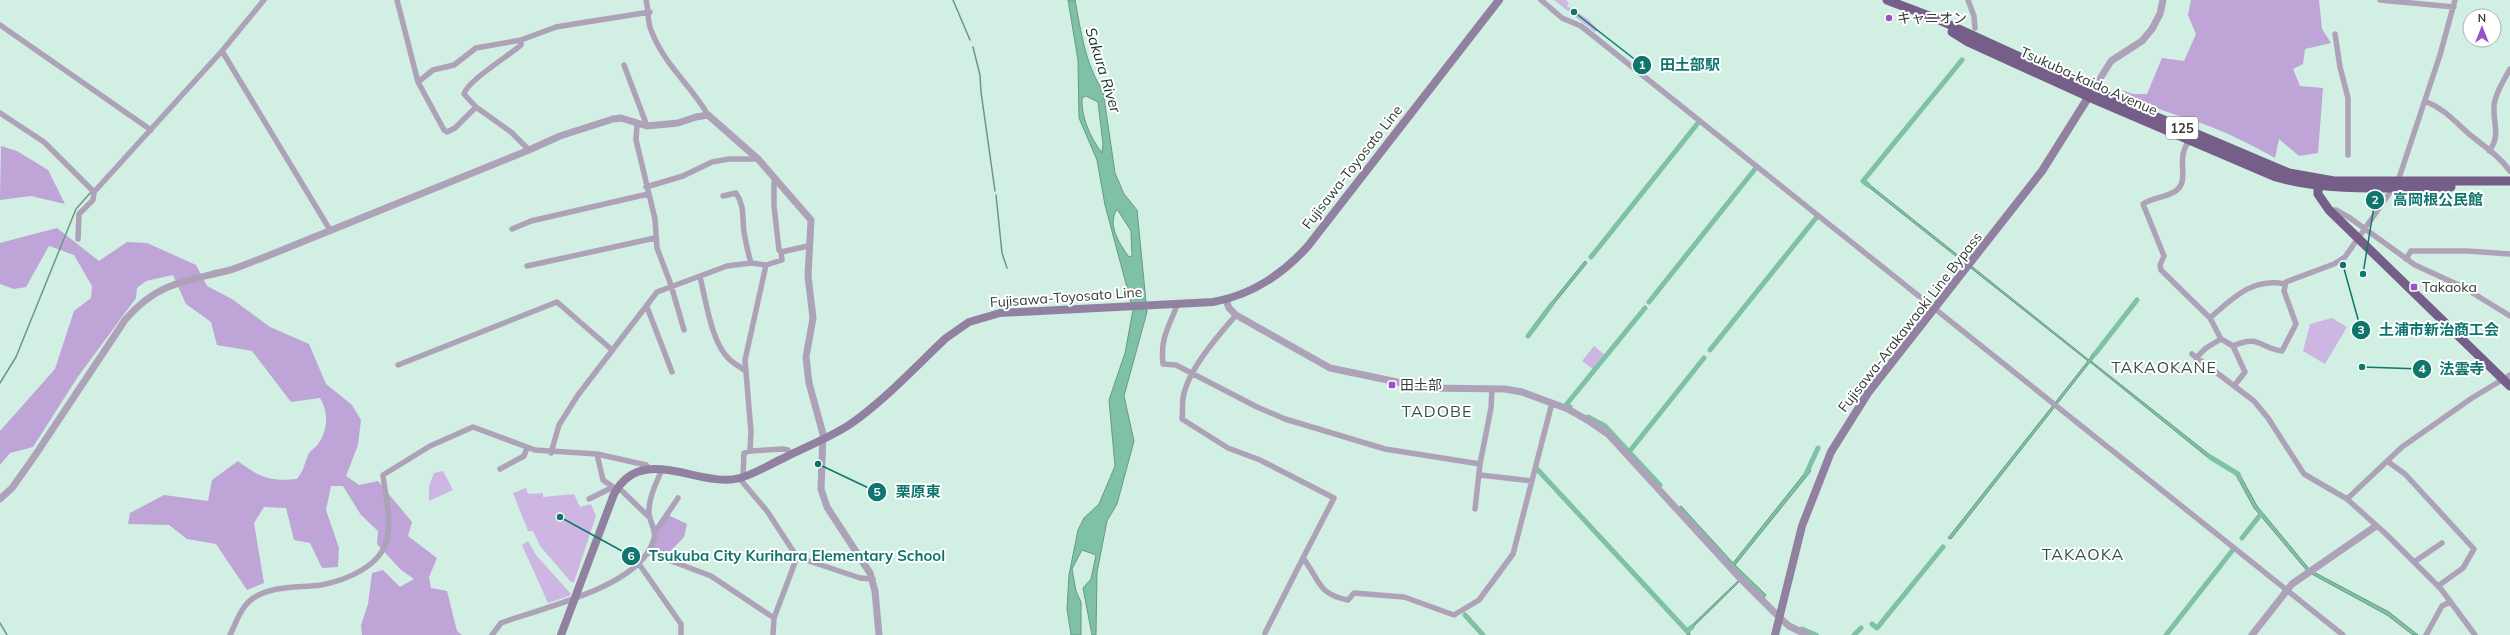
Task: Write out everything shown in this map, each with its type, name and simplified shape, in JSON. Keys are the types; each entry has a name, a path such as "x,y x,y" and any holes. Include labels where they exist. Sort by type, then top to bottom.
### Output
{"highway":[{"name":"Tsukuba-kaido Avenue","path":"1887,0 1918,12 2189,141 2266,174 2318,183"},
{"name":"Tsukuba-kaido Avenue","path":"2091,94 2271,166 2318,183"},
{"name":"125","path":"2395,184 2510,181"},
{"name":"125","path":"2318,183 2510,187"},
{"path":"2318,183 2320,198 2329,210 2506,377 2510,386"}],"main road":[{"name":"Fujisawa-Toyosato Line","path":"561,635 615,488 629,478 650,469 662,469 714,478 741,478 840,430 862,414 959,328 992,314 1226,300 1247,293 1264,284 1295,260 1499,0"},
{"name":"Fujisawa-Arakawaoki Line Bypass","path":"1775,635 1802,526 1831,452 1868,393 2042,171 2091,94"}],"street":[{"path":"78,239 79,214 93,200 94,192 222,51 264,0"},
{"path":"397,0 418,82 447,132 455,128 476,107"},
{"path":"646,0 650,12 649,24 664,56 708,115 758,159 811,220 808,246 808,276 813,318 807,349 806,364 823,439 820,482 822,497 873,578 879,635"},
{"path":"1541,0 1562,18 1581,26 2343,635"},
{"path":"1968,0 1974,16 1975,28"},
{"path":"2091,94 2111,61 2142,41 2152,29 2160,14 2163,0"},
{"path":"2380,0 2454,6"},
{"path":"2210,318 2238,294 2258,283 2273,282 2285,284 2345,257 2395,184 2425,101 2455,0"},
{"path":"418,82 433,70 454,65 476,48 522,40 556,27 650,12"},
{"path":"0,25 151,130"},
{"path":"2335,34 2340,67 2348,98 2348,155"},
{"path":"522,40 521,45 511,54 493,66 464,90 465,96 476,107 511,132 529,150"},
{"path":"222,51 330,230"},
{"path":"624,66 647,126"},
{"path":"2490,151 2495,144 2497,131 2494,101 2510,69"},
{"path":"2425,101 2453,116 2490,151 2502,160 2510,171"},
{"path":"0,113 44,142 94,192"},
{"path":"0,499 18,480 114,335 143,301 162,288 186,280 224,272 529,150 560,136 613,119 621,118 637,125 647,126 678,123 696,116 708,115"},
{"path":"637,125 636,140 646,187 655,219 655,238 684,330"},
{"path":"2189,141 2182,154 2183,177 2179,189 2171,194 2143,204 2164,256 2160,265 2161,270 2210,318 2221,339 2233,346 2244,372 2234,386"},
{"path":"646,187 683,176 712,162 728,159 758,159"},
{"path":"551,453 559,425 611,349 647,307 657,292 671,285 700,277 727,266 750,263 766,265 782,260 782,252 778,243 774,206 774,182 776,179"},
{"path":"723,196 736,193 741,200 745,222 743,230 750,263"},
{"path":"512,229 531,221 648,194"},
{"path":"2329,210 2340,212 2365,228 2414,265 2464,287 2510,316"},
{"path":"527,266 655,238"},
{"path":"782,252 808,246"},
{"path":"2406,259 2411,251 2467,251 2510,254"},
{"path":"750,451 751,432 744,370 758,295 766,265"},
{"path":"700,277 712,328 728,358 744,370"},
{"path":"2233,346 2246,340 2260,342 2273,350 2282,351 2296,324 2284,291 2285,284"},
{"path":"1226,300 1229,308 1236,314 1317,362 1346,373 1426,388 1492,389 1522,392 1552,403 1595,424 1608,434 1738,576 1779,617 1793,628 1808,635"},
{"path":"398,365 557,302 611,349"},
{"path":"1176,303 1163,336 1161,348 1163,364 1176,365 1256,407 1285,418 1384,449 1480,464"},
{"path":"647,307 672,372"},
{"path":"1236,314 1214,340 1193,373 1183,398 1182,419 1228,448 1260,460 1334,498 1265,633"},
{"path":"2221,339 2194,356 2254,401 2268,418 2304,474 2347,499 2376,526 2438,586 2475,635"},
{"path":"2347,499 2402,447 2472,398 2506,377"},
{"path":"1475,509 1480,475 1480,464 1491,408 1492,389"},
{"path":"1303,558 1324,591 1335,598 1348,600 1354,593 1363,593 1391,598 1404,598 1454,615 1479,600 1513,554 1552,403"},
{"path":"230,635 244,607 252,598 279,588 322,585 364,569 376,561 388,537 384,474 430,446 473,427 527,448 559,454 598,454 646,466 650,469"},
{"path":"500,469 524,456 527,448"},
{"path":"790,455 788,450 783,449 750,451 744,453 741,478 767,511 797,557 860,578 873,578"},
{"path":"598,454 603,480 615,488 649,517"},
{"path":"2387,461 2405,474 2474,549 2463,568 2438,586"},
{"path":"655,532 649,517 649,507 662,469"},
{"path":"1480,475 1532,481"},
{"path":"589,499 615,488"},
{"path":"492,635 501,623 575,598 618,579 639,564 650,553 655,532 678,498"},
{"path":"2252,635 2292,584 2376,526"},
{"path":"2414,562 2442,543"},
{"path":"650,553 710,576 774,618"},
{"path":"773,635 774,618 797,557"},
{"path":"639,564 681,624 681,635"},
{"path":"2426,635 2442,606 2450,602"}],"shaded area":[{"path":"1068,0 1075,0 1088,59 1103,91 1115,173 1124,194 1137,210 1147,312 1124,396 1134,441 1117,504 1107,521 1097,572 1096,635 1092,635 1083,588 1091,579 1096,555 1082,550 1072,569 1076,591 1081,602 1081,635 1071,635 1067,609 1069,575 1078,530 1084,518 1099,504 1115,466 1109,400 1125,353 1133,310 1105,205 1097,160 1079,118 1078,60","holes":["1086,96 1098,102 1103,144 1102,153 1090,134 1085,120 1082,98","1117,209 1131,231 1132,256 1129,257 1118,240 1114,228 1113,221"]},
{"path":"1554,0 1566,0 1569,3 1567,6 1588,19 1598,30 1595,32"},
{"path":"2191,0 2319,0 2322,29 2331,43 2305,49 2303,64 2293,69 2300,86 2323,88 2318,153 2299,156 2279,139 2275,158 2226,133 2142,102 2121,90 2133,94 2147,94 2162,58 2184,61 2196,34 2188,15"},
{"path":"1,146 17,151 48,170 65,204 31,196 0,200"},
{"path":"1861,181 1865,181 2089,360 2093,353 2096,355 2091,361 2215,459 2213,461 2206,456 2090,362 1951,539 1948,538 2088,361"},
{"path":"57,228 99,261 127,242 147,243 196,265 207,286 232,299 270,327 309,344 326,384 352,405 361,420 358,445 346,476 359,485 378,481 412,522 408,536 437,558 429,577 431,588 447,591 457,631 462,635 362,635 361,625 368,604 372,573 383,570 400,587 414,579 400,569 377,544 378,531 361,515 343,486 331,486 326,510 339,548 338,567 322,568 310,543 294,540 286,508 264,507 254,523 264,583 247,590 216,544 187,539 169,525 128,524 130,513 164,495 208,501 212,480 238,461 252,471 265,477 279,480 297,479 303,469 309,453 318,444 324,433 326,415 320,398 291,402 252,351 217,345 211,322 186,304 173,275 146,281 137,288 136,298 77,378 33,447 10,453 0,465 0,431 55,369 74,311 91,298 92,286 74,255 49,246 26,287 14,289 0,284 0,243"},
{"path":"1585,261 1587,263 1549,310 1547,308"},
{"path":"2332,318 2347,327 2325,364 2303,351 2310,324"},
{"path":"1594,346 1604,354 1593,369 1582,361"},
{"path":"1808,469 1811,471 1735,565 1766,595 1764,598 1742,579 1689,631 1690,635 1687,635 1688,629 1741,578 1678,508 1681,506 1733,563"},
{"path":"443,471 453,490 429,501 429,486 434,473"},
{"path":"2239,473 2257,506 2310,570 2389,612 2418,635 2413,635 2387,615 2308,572 2254,508 2236,475"},
{"path":"526,488 528,494 543,493 543,497 574,494 580,507 591,504 596,516 574,582 571,582 540,546 533,531 528,531 513,493"},
{"path":"668,515 687,524 684,537 664,558 652,550 657,532"},
{"path":"528,541 536,555 571,594 569,596 548,603 522,545"}],"waterway":[{"path":"953,0 970,40"},
{"path":"973,47 980,75 995,191"},
{"path":"1868,185 1863,181 1962,60"},
{"path":"1591,257 1698,123"},
{"path":"1649,302 1755,169"},
{"path":"0,383 16,357 76,209 91,192"},
{"path":"996,195 1002,253 1007,268"},
{"path":"1710,350 1816,218"},
{"path":"2095,354 2137,300"},
{"path":"1528,336 1552,304"},
{"path":"1570,407 1566,405 1645,308"},
{"path":"1660,485 1629,452 1704,358"},
{"path":"1588,417 1605,426 1629,452"},
{"path":"1806,474 1818,448"},
{"path":"2210,457 2238,474 2240,479"},
{"path":"1538,470 1687,631 1692,627"},
{"path":"2242,538 2261,514"},
{"path":"1872,624 1877,628 1943,547"},
{"path":"2166,635 2232,551"},
{"path":"1465,615 1483,635"},
{"path":"0,623 7,635"},
{"path":"1854,635 1861,628"},
{"path":"1802,629 1816,635"}],"place":[{"name":"田土部駅","path":"1574,12"},
{"name":"キャニオン","path":"1889,18"},
{"name":"土浦市新治商工会","path":"2343,265"},
{"name":"高岡根公民館","path":"2363,274"},
{"name":"Takaoka","path":"2414,287"},
{"name":"法雲寺","path":"2362,367"},
{"name":"田土部","path":"1392,385"},
{"name":"栗原東","path":"818,464"},
{"name":"Tsukuba City Kurihara Elementary School","path":"560,517"}],"district":[{"name":"TAKAOKANE","path":"2164,367"},
{"name":"TADOBE","path":"1437,411"},
{"name":"TAKAOKA","path":"2083,554"}],"water label":[{"name":"Sakura River","path":"1103,70"}]}
